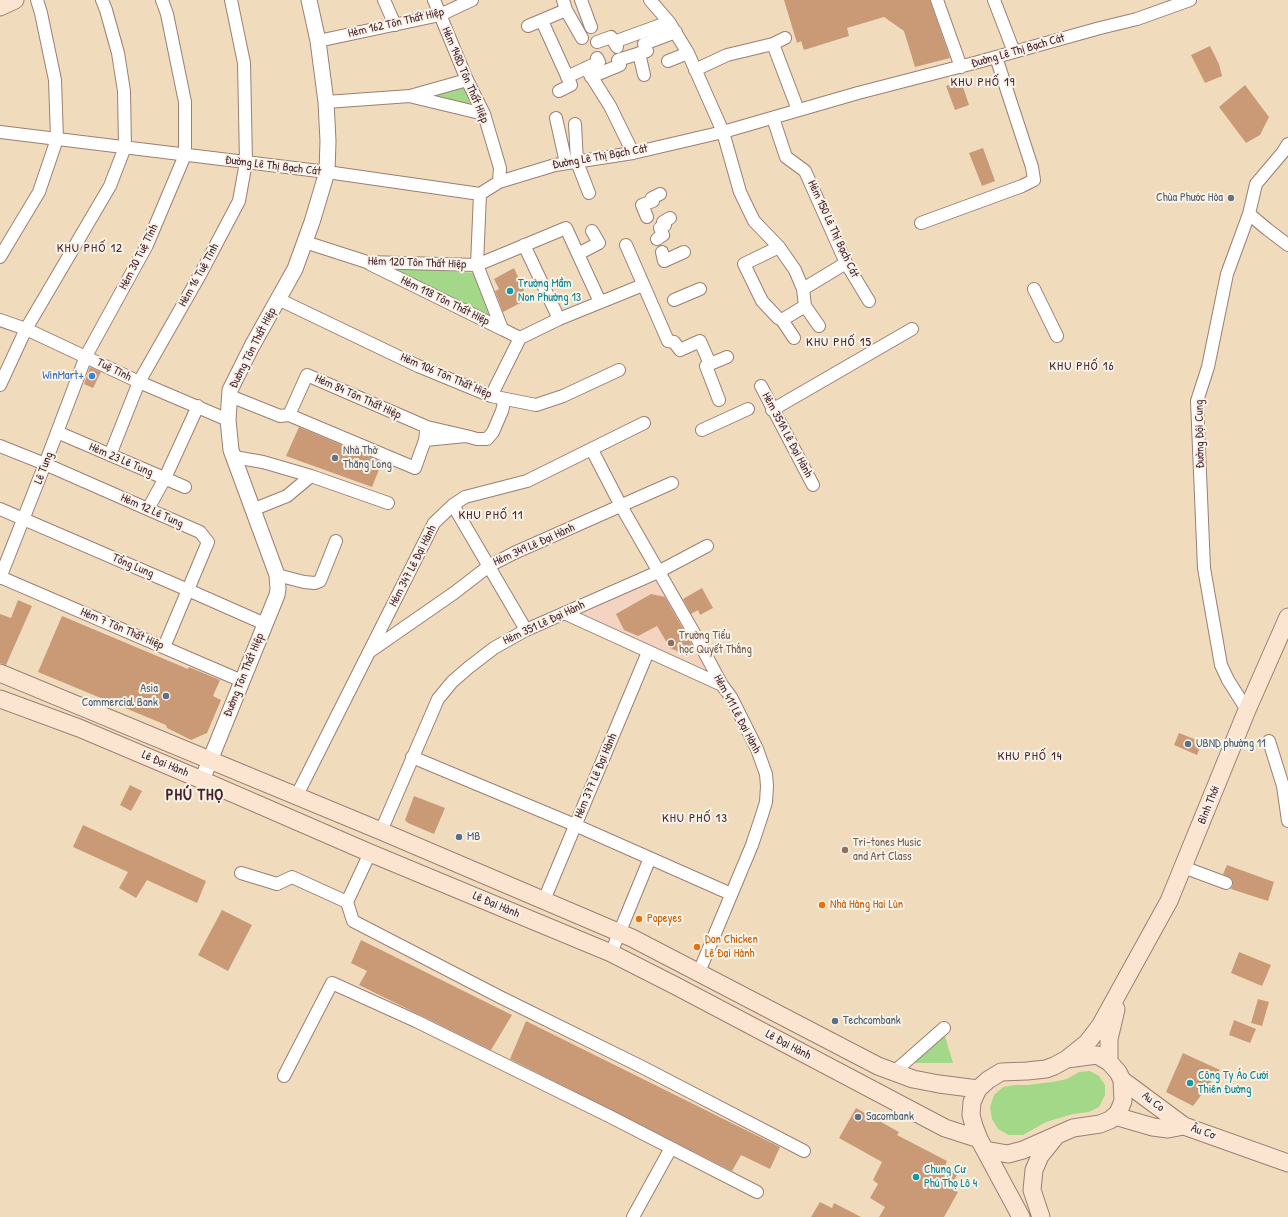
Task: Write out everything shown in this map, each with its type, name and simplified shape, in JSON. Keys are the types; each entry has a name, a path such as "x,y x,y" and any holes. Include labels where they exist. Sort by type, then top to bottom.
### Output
{"main road":[{"path":"0,7 15,0"},
{"name":"Bình Thới","path":"1067,1059 1087,1043 1100,1026 1122,989 1169,902 1247,710 1288,617"},
{"name":"Lê Đại Hành","path":"0,673 620,932 863,1059 914,1079 978,1089"},
{"name":"Lê Đại Hành","path":"0,699 78,728 370,853 611,953 945,1128 1008,1154 1023,1150 1073,1128 1100,1124 1115,1116"},
{"path":"370,853 381,831"},
{"name":"Bình Thới","path":"1109,1062 1109,1038 1122,989"},
{"path":"1022,1217 982,1144 971,1115 972,1102 978,1089 988,1080 1001,1072 1027,1071 1046,1068 1054,1066 1067,1059 1097,1055 1109,1062 1118,1072 1122,1080 1123,1101 1118,1113 1115,1116"},
{"name":"Au Co","path":"1122,1080 1184,1126"},
{"name":"Âu Cơ","path":"1115,1116 1153,1127 1168,1129 1184,1126 1288,1163"},
{"path":"1041,1217 1032,1190 1034,1170 1040,1156 1058,1134"}],"street":[{"path":"0,257 39,192 57,139 55,80 37,0"},
{"path":"0,385 26,330 110,186 125,147 124,91 118,52 102,0"},
{"path":"162,0 167,14 185,102 185,155"},
{"name":"Hẻm 16 Tuệ Tĩnh","path":"110,455 139,382 201,273 239,201 246,162 244,63 231,0"},
{"name":"Đường Tôn Thất Hiệp","path":"202,780 277,595 278,589 277,575 231,450 228,420 230,390 252,346 295,269 312,222 327,172 328,141 326,102 318,41 309,0"},
{"path":"384,0 395,25"},
{"name":"Hẻm 148D Tôn Thất Hiệp","path":"434,0 467,80 484,114 500,168 499,182"},
{"path":"581,0 591,26"},
{"path":"650,0 672,27 688,53 723,132 740,192 754,221 779,246 795,270 803,289 805,306 819,326"},
{"path":"937,0 961,67"},
{"path":"994,0 1014,52"},
{"name":"Đường Lê Thị Bạch Cát","path":"0,132 327,172 480,194 499,182 555,165 633,153 723,132 858,93 961,67 1137,19 1190,0"},
{"name":"Hẻm 162 Tôn Thất Hiệp","path":"318,41 440,15 465,1"},
{"path":"528,26 542,21 565,5 582,38"},
{"path":"542,21 571,85 559,91"},
{"path":"614,42 672,27"},
{"path":"567,77 620,65 618,60 647,51 644,44 672,27"},
{"path":"597,42 612,37 622,59"},
{"path":"695,70 727,55 773,44 785,38"},
{"path":"773,44 798,110"},
{"path":"668,61 688,53"},
{"path":"639,54 644,75"},
{"path":"920,223 1022,186 1034,180 1032,167 996,57"},
{"path":"588,73 599,62 596,58"},
{"path":"588,73 610,106 633,153"},
{"path":"326,102 410,96 467,80"},
{"path":"410,96 484,114"},
{"path":"556,118 572,162 589,193"},
{"name":"Hẻm 150 Lê Thị Bạch Cát","path":"773,118 786,157 805,170 846,264 869,302"},
{"path":"572,162 575,124"},
{"name":"Đường Đội Cung","path":"1247,710 1228,680 1221,665 1204,564 1197,401 1208,367 1227,274 1249,214 1256,184 1288,144"},
{"name":"Hẻm 30 Tuệ Tĩnh","path":"86,356 147,245 185,155"},
{"path":"480,194 477,265 566,228 600,302"},
{"path":"647,217 642,205 653,201 652,198 660,194"},
{"path":"1249,214 1288,245"},
{"path":"657,239 663,235 660,228 665,225 664,222 670,218"},
{"path":"578,254 599,243 592,231"},
{"name":"Hẻm 120 Tôn Thất Hiệp","path":"305,242 366,262 477,265 502,329"},
{"path":"626,245 668,341 674,342 680,350 700,341 710,364"},
{"path":"524,246 558,319"},
{"path":"779,246 744,264 762,301 778,318 782,320 794,338"},
{"path":"662,252 664,261 684,252"},
{"name":"Hẻm 118 Tôn Thất Hiệp","path":"366,262 502,329"},
{"path":"803,289 846,264"},
{"path":"491,396 520,338 558,319 643,285"},
{"path":"674,300 700,289"},
{"path":"1034,289 1057,336"},
{"name":"Hẻm 106 Tôn Thất Hiệp","path":"278,299 418,366 491,396 505,399 536,405 563,396 619,370"},
{"path":"782,320 805,306"},
{"name":"Tuệ Tĩnh","path":"0,320 86,356 139,382 228,420"},
{"path":"772,410 912,328"},
{"path":"502,329 520,338"},
{"name":"Lê Tung","path":"0,578 86,356"},
{"path":"720,400 706,366 727,357"},
{"name":"Hẻm 84 Tôn Thất Hiệp","path":"289,415 307,374 427,427 466,436"},
{"name":"Hẻm 351A Lê Đại Hành","path":"761,386 772,410 813,485"},
{"path":"230,396 280,416 289,415 415,468 425,440 427,427"},
{"path":"425,440 466,436 477,439 487,439 493,432 505,399"},
{"path":"148,509 165,478 198,406"},
{"path":"702,430 748,409"},
{"name":"Hẻm 347 Lê Đại Hành","path":"296,797 434,522 453,505 465,497 527,481 644,423"},
{"name":"Hẻm 23 Lê Tung","path":"57,432 185,487"},
{"name":"Hẻm 12 Lê Tung","path":"0,446 45,464 200,532 208,542 188,590"},
{"name":"Hẻm 411 Lê Đại Hành","path":"592,450 658,572 694,633 722,685 731,697 766,774 766,802 752,845 699,972"},
{"path":"234,457 263,462 311,476 388,503"},
{"path":"252,510 287,496 311,476"},
{"name":"Hẻm 349 Lê Đại Hành","path":"368,653 454,593 489,566 514,553 672,483"},
{"path":"453,505 526,630"},
{"name":"Tổng Lung","path":"0,509 265,624"},
{"path":"277,575 304,582 315,583 320,581 336,541"},
{"name":"Hẻm 351 Lê Đại Hành","path":"381,831 438,699 452,682 485,654 526,630 658,572 707,546"},
{"name":"Hẻm 7 Tôn Thất Hiệp","path":"0,578 164,646 242,681"},
{"path":"164,646 188,590"},
{"path":"564,613 722,685"},
{"name":"Hẻm 377 Lê Đại Hành","path":"544,900 648,652"},
{"path":"1269,741 1283,786 1288,821"},
{"path":"412,757 575,825 731,894"},
{"path":"370,853 347,902 353,921 500,997 642,1067 804,1152"},
{"path":"611,953 650,858"},
{"path":"1183,867 1226,883"},
{"path":"241,873 277,884 292,877 347,902"},
{"path":"284,1076 332,983 430,1028 757,1192"},
{"path":"894,1072 944,1028"},
{"path":"633,1217 671,1148"}],"shaded area":[{"name":"Trường Tiểu học Quyết Thắng","path":"659,579 713,671 578,615"}],"green space":[{"path":"472,85 481,109 425,97"},
{"path":"385,267 476,273 494,320"},
{"path":"938,1035 945,1036 953,1063 907,1063"},
{"path":"1090,1071 1099,1076 1105,1085 1105,1095 1099,1107 1089,1112 1073,1114 1046,1122 1023,1135 1009,1135 998,1129 992,1119 990,1107 994,1095 1003,1087 1052,1082 1067,1079 1079,1072"}],"building":[{"path":"784,0 930,0 950,58 915,67 904,31 884,17 847,28 849,36 804,50 801,41 797,43"},
{"path":"1210,46 1219,64 1222,76 1205,83 1191,55"},
{"path":"961,81 969,105 955,110 946,86"},
{"path":"1245,85 1269,117 1260,135 1246,143 1219,107"},
{"path":"983,148 995,181 982,186 969,153"},
{"name":"Trường Mầm Non Phường 13","path":"514,268 528,299 503,312 495,291 499,289 494,279"},
{"name":"WinMart+","path":"90,367 101,372 93,388 84,384"},
{"name":"Nhà Thờ Thăng Long","path":"299,427 382,462 372,487 286,456"},
{"path":"702,588 713,608 700,615 698,610 691,614 683,599"},
{"path":"651,594 665,597 692,645 679,652 670,648 657,626 638,636 624,630 616,614"},
{"path":"18,600 32,606 6,665 0,663 0,614 11,618"},
{"path":"62,616 188,669 189,667 220,680 213,696 221,700 207,733 191,740 167,728 166,725 38,672"},
{"name":"UBND phường 11","path":"1179,733 1202,742 1197,755 1174,745"},
{"path":"130,785 142,791 131,811 120,805"},
{"path":"414,796 445,808 434,834 408,823 405,820"},
{"path":"83,825 206,881 197,903 147,880 136,898 119,888 128,872 73,847"},
{"path":"1227,865 1274,882 1268,901 1231,889 1233,885 1232,879 1223,874"},
{"path":"222,910 252,925 228,971 198,955"},
{"path":"361,940 512,1015 491,1050 359,985 367,971 351,963"},
{"path":"1239,952 1271,965 1262,986 1231,973"},
{"path":"1258,999 1269,1002 1262,1026 1251,1023"},
{"path":"1234,1020 1256,1029 1250,1043 1229,1035"},
{"path":"526,1021 780,1147 770,1169 741,1155 732,1171 510,1059"},
{"name":"Công Ty Áo Cưới Thiên Đường","path":"1183,1053 1220,1070 1193,1106 1166,1092"},
{"name":"Chung Cư Phú Thọ Lô 4","path":"856,1108 899,1132 897,1135 947,1161 945,1166 958,1173 950,1188 958,1192 944,1217 879,1217 885,1207 870,1198 878,1184 873,1180 882,1162 839,1138"},
{"path":"820,1202 832,1208 834,1203 861,1217 811,1217"}],"place":[{"name":"Chùa Phước Hòa","path":"1231,198"},
{"name":"Trường Mầm Non Phường 13","path":"510,291"},
{"name":"WinMart+","path":"92,376"},
{"name":"Nhà Thờ Thăng Long","path":"335,458"},
{"name":"Trường Tiểu học Quyết Thắng","path":"671,643"},
{"name":"Asia Commercial Bank","path":"166,696"},
{"name":"UBND phường 11","path":"1188,744"},
{"name":"MB","path":"459,837"},
{"name":"Tri-tones Music and Art Class","path":"845,850"},
{"name":"Nhà Hàng Hai Lùn","path":"822,905"},
{"name":"Popeyes","path":"639,919"},
{"name":"Don Chicken Lê Đại Hành","path":"697,947"},
{"name":"Techcombank","path":"835,1021"},
{"name":"Công Ty Áo Cưới Thiên Đường","path":"1190,1083"},
{"name":"Sacombank","path":"858,1117"},
{"name":"Chung Cư Phú Thọ Lô 4","path":"916,1177"}],"district":[{"name":"KHU PHỐ 19","path":"983,83"},
{"name":"KHU PHỐ 12","path":"90,249"},
{"name":"KHU PHỐ 15","path":"839,343"},
{"name":"KHU PHỐ 16","path":"1082,367"},
{"name":"KHU PHỐ 11","path":"491,516"},
{"name":"KHU PHỐ 14","path":"1030,757"},
{"name":"PHÚ THỌ","path":"195,796"},
{"name":"KHU PHỐ 13","path":"695,819"}]}
